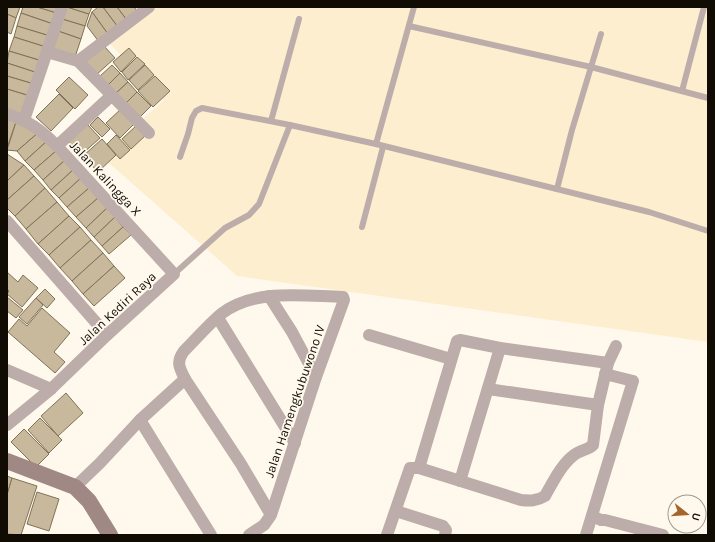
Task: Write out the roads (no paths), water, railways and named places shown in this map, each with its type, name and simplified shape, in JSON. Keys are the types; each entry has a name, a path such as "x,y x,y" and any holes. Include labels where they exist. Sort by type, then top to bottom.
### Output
{"street":[{"path":"24,120 62,7"},
{"path":"78,62 149,7"},
{"path":"47,52 78,62 149,133"},
{"path":"57,146 111,96"},
{"name":"Jalan Kalingga X","path":"7,114 24,120 41,130 174,274"},
{"path":"8,225 107,335"},
{"name":"Jalan Kediri Raya","path":"7,425 51,390 107,335 174,274"},
{"path":"249,535 264,526 271,515 241,464 185,379 180,370 180,357 184,351 218,318 236,305 248,300 269,296 285,321 316,377"},
{"name":"Jalan Hamengkubuwono IV","path":"269,296 343,297 344,299 316,377 271,515"},
{"path":"218,318 295,443"},
{"path":"369,335 451,359"},
{"path":"387,535 414,468 457,341 460,340 607,368 633,381 586,535"},
{"path":"414,468 521,500 531,501 542,498 550,487 555,476 575,454 594,445 598,405 607,368 616,346"},
{"path":"460,481 500,348"},
{"path":"7,370 51,390"},
{"path":"75,487 100,463 140,420 185,379"},
{"path":"488,389 598,405"},
{"path":"140,420 211,535"},
{"path":"7,461 75,487 89,501 110,535"},
{"path":"396,511 443,526 446,530 445,535"},
{"path":"592,516 601,520 663,535"}],"lane":[{"path":"376,144 414,7"},
{"path":"682,91 704,7"},
{"path":"270,121 299,19"},
{"path":"409,26 591,67 708,98"},
{"path":"557,189 572,130 601,34"},
{"path":"180,157 192,118 196,111 202,108 290,124 376,144 649,212 708,231"},
{"name":"Jalan Kediri Raya","path":"174,274 225,228 249,215 259,204 290,124"},
{"path":"362,228 383,146"}]}
